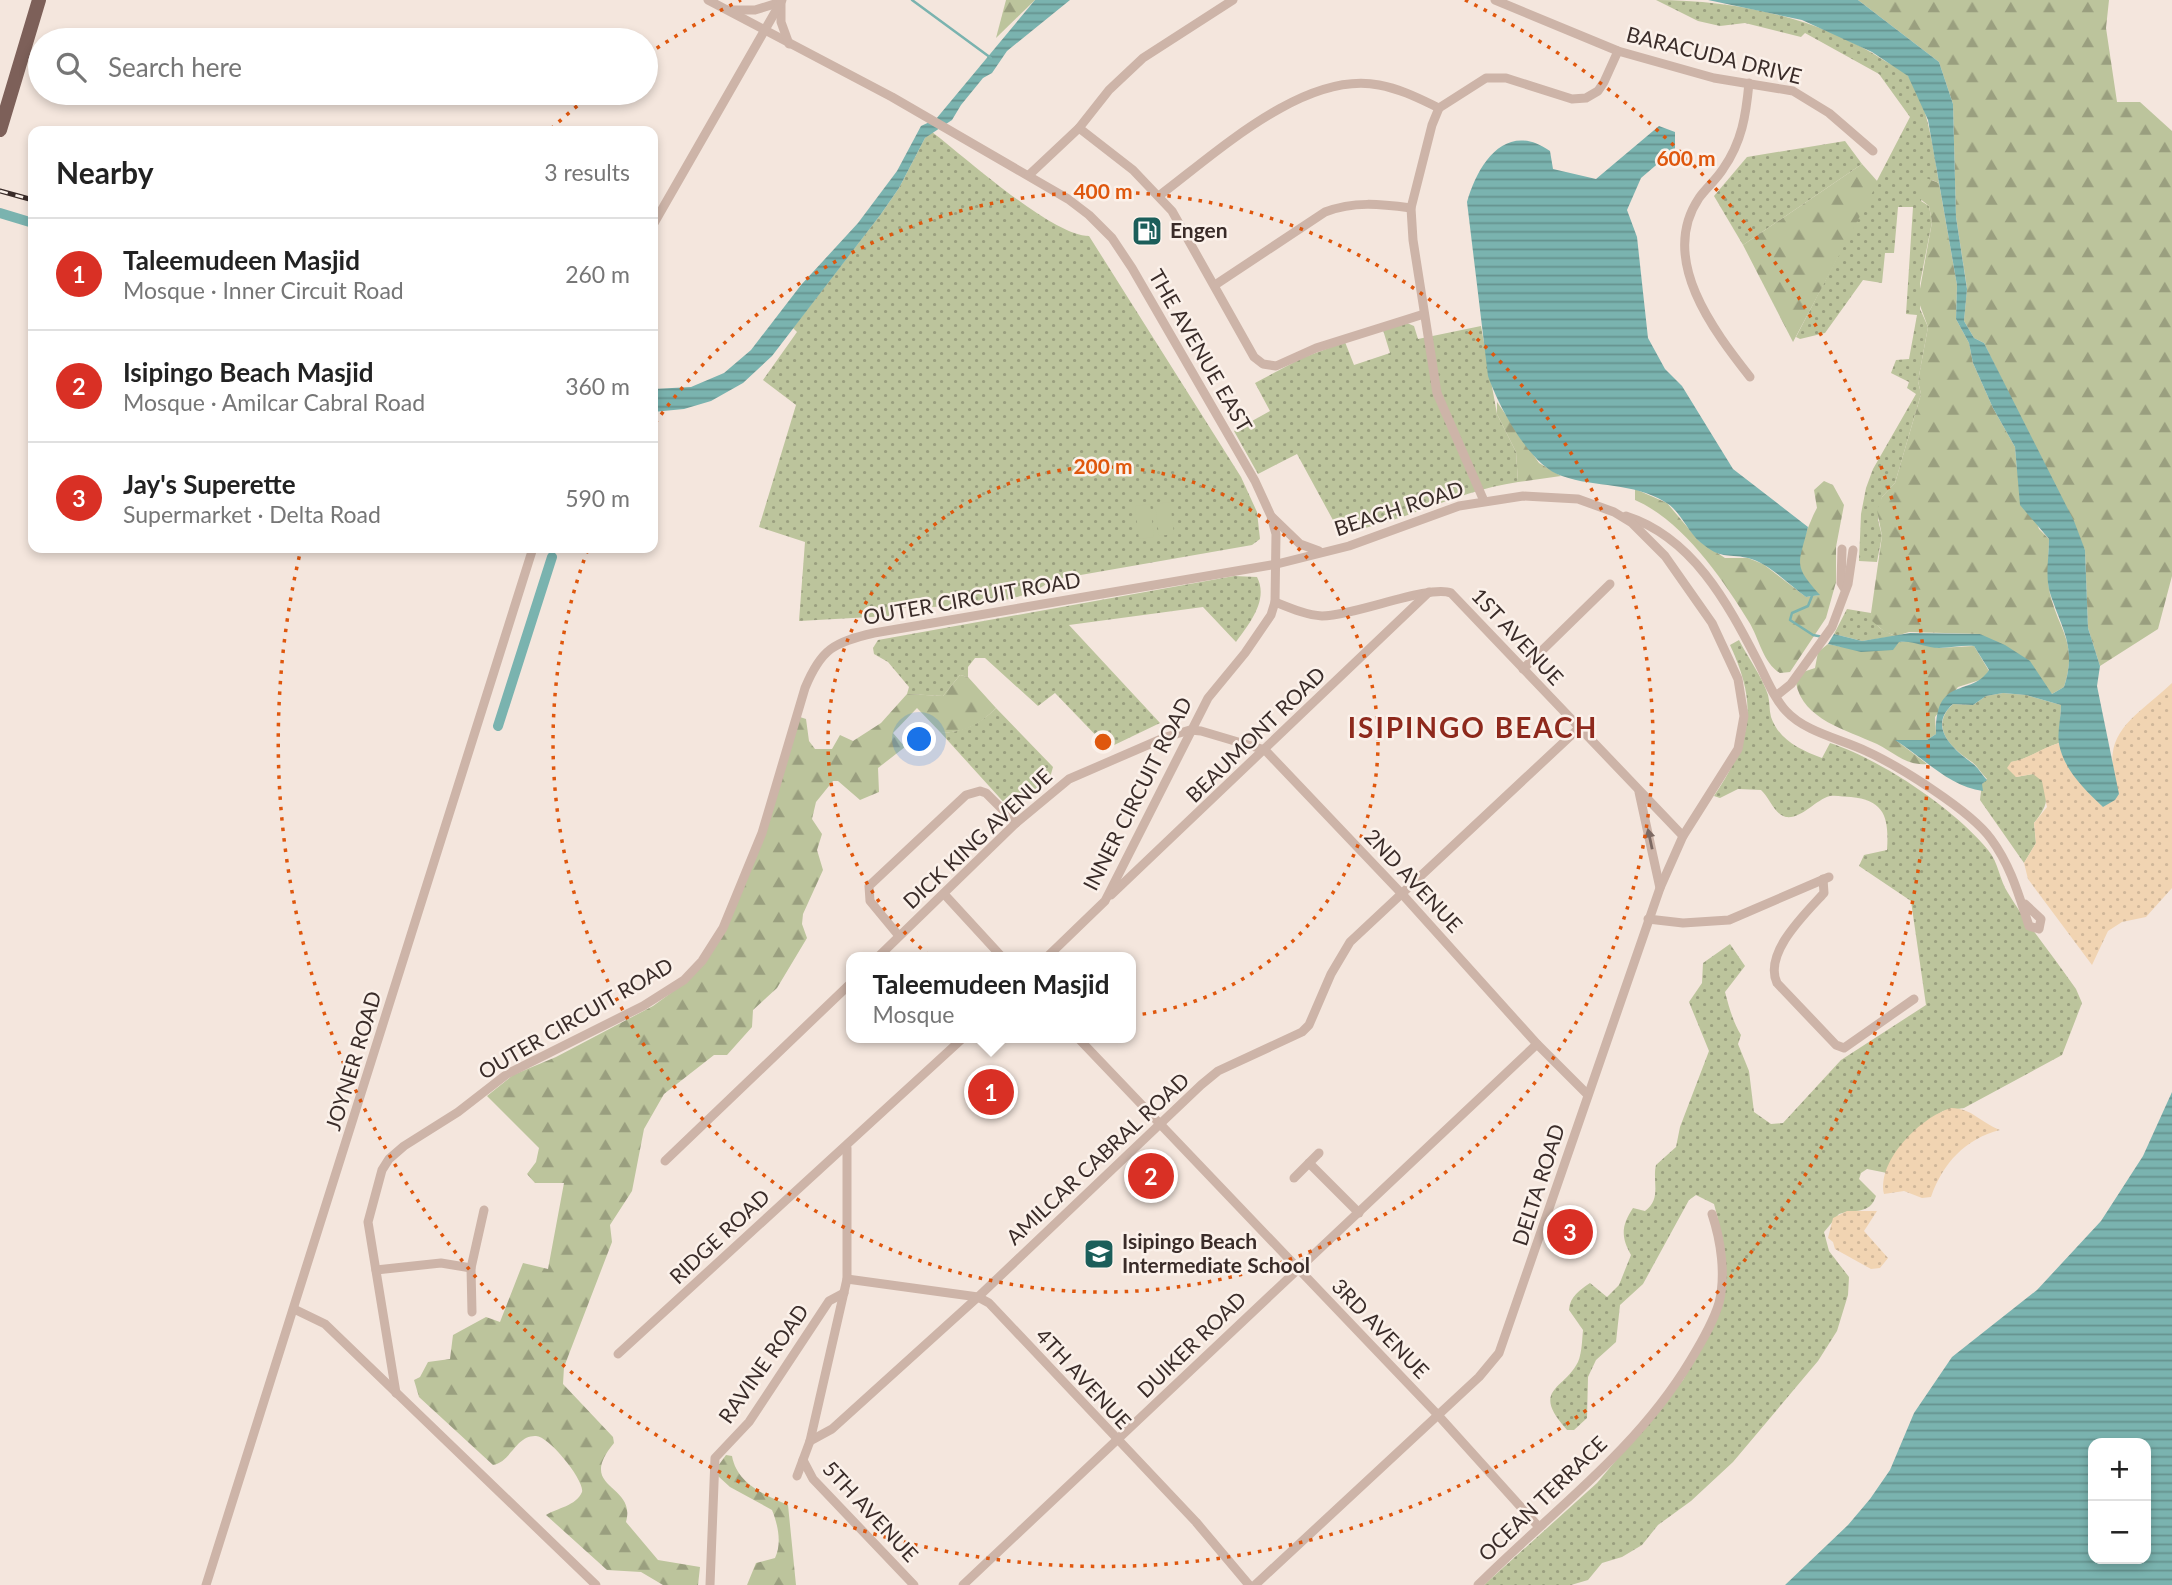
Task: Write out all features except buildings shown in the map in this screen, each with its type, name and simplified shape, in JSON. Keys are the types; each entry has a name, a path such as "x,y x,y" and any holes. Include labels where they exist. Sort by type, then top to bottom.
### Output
{"main road":[{"path":"30,28 38,0"},
{"path":"0,130 28,34"}],"street":[{"name":"THE AVENUE EAST","path":"708,0 892,97 1029,175 1089,215 1112,238 1249,470 1271,516 1277,564"},
{"path":"1029,175 1079,128 1109,90 1149,53 1233,0"},
{"name":"BARACUDA DRIVE","path":"1495,0 1618,51 1714,78 1785,88 1804,96 1873,151"},
{"path":"725,9 755,9 781,1"},
{"path":"658,217 781,1"},
{"path":"781,1 781,22 789,44"},
{"path":"1483,501 1441,407 1424,314 1411,208 1439,108 1477,82 1497,77 1553,96 1586,98 1598,91 1618,51"},
{"path":"1160,195 1277,111 1320,90 1353,83 1378,84 1408,93 1439,108"},
{"path":"1749,83 1737,145 1722,171 1699,198 1688,223 1686,236 1689,270 1700,306 1714,330 1750,377"},
{"path":"1079,128 1160,195 1258,361 1276,366 1317,348 1424,314"},
{"path":"1215,285 1325,212 1343,205 1364,203 1411,208"},
{"name":"BEACH ROAD","path":"1277,564 1349,545 1459,506 1483,501 1555,496 1578,499 1614,512 1632,523 1665,556 1712,623 1738,679"},
{"path":"1614,512 1659,529 1706,575 1727,602 1776,696 1796,719 1882,758 1976,823 1995,844 2025,904"},
{"path":"1271,516 1300,544 1321,552"},
{"path":"1842,549 1841,583 1844,588"},
{"path":"1776,696 1791,684 1832,627 1842,602 1853,550"},
{"name":"JOYNER ROAD","path":"206,1585 531,553"},
{"name":"INNER CIRCUIT ROAD","path":"1052,952 1105,901 1209,695 1263,629 1275,602 1277,564"},
{"name":"OUTER CIRCUIT ROAD","path":"396,1393 368,1222 374,1191 389,1159 458,1112 506,1074 586,1036 668,991 684,980 712,948 772,808 805,688 813,669 833,646 874,633 1277,564"},
{"path":"1523,669 1610,584"},
{"name":"1ST AVENUE","path":"1429,592 1447,590 1454,595 1683,836"},
{"path":"1275,602 1309,615 1324,616 1352,613 1429,592"},
{"name":"BEAUMONT ROAD","path":"1105,901 1429,592"},
{"name":"DELTA ROAD","path":"1255,1585 1493,1363 1506,1339 1587,1094 1660,888 1683,836 1738,749 1744,716 1738,679"},
{"name":"AMILCAR CABRAL ROAD","path":"810,1441 832,1429 978,1297 1218,1071 1302,1032 1309,1025 1342,953 1579,728"},
{"name":"2ND AVENUE","path":"1190,730 1214,734 1265,750 1402,894 1537,1044 1587,1094"},
{"name":"DICK KING AVENUE","path":"883,952 945,895 1016,823 1069,779 1166,737 1190,730"},
{"path":"1638,791 1660,888"},
{"path":"900,936 870,901 869,886 965,795 973,792 986,793 1016,823"},
{"path":"1648,919 1683,923 1729,920 1826,878 1824,893 1804,912 1776,961 1774,976 1777,983 1836,1045 1844,1048 1914,999"},
{"path":"945,895 997,952"},
{"path":"665,1161 846,988"},
{"path":"797,1476 810,1441 847,1279 847,1148 958,1043"},
{"name":"3RD AVENUE","path":"1083,1043 1437,1414 1538,1526"},
{"name":"DUIKER ROAD","path":"963,1585 1537,1044"},
{"name":"RIDGE ROAD","path":"618,1354 747,1233 847,1148"},
{"path":"1294,1178 1319,1153"},
{"path":"1309,1163 1359,1213"},
{"path":"472,1312 471,1268 484,1210"},
{"name":"OCEAN TERRACE","path":"1478,1585 1538,1526 1576,1497 1673,1388 1700,1345 1718,1305 1722,1283 1721,1253 1712,1214"},
{"path":"376,1270 441,1263 471,1268"},
{"path":"847,1279 978,1297"},
{"name":"RAVINE ROAD","path":"710,1585 715,1458 749,1422 829,1301 844,1293"},
{"name":"4TH AVENUE","path":"978,1297 989,1303 1196,1522 1249,1585"},
{"path":"294,1309 325,1324 596,1585"},
{"name":"5TH AVENUE","path":"803,1460 813,1479 914,1585"},
{"path":"1266,1573 1267,1585"}],"green space":[{"path":"1006,0 1035,0 996,38"},
{"path":"1656,0 1715,3 1804,22 1859,46 1900,70 1908,76 1920,98 1929,127 1939,183 1932,180 1921,201 1929,206 1932,222 1920,283 1920,309 1928,327 1918,381 1921,394 1895,483 1882,497 1878,520 1882,536 1877,562 1859,561 1861,514 1866,488 1873,469 1916,394 1907,388 1909,382 1891,373 1896,360 1909,359 1917,315 1906,314 1913,207 1898,207 1894,253 1885,253 1882,283 1863,280 1825,333 1800,339 1796,337 1910,117 1879,74 1805,33 1801,37 1745,23 1720,26 1698,21"},
{"path":"1858,0 2109,0 2106,28 2117,102 2140,102 2172,131 2172,576 2158,629 2100,666 2088,628 2085,550 1984,343 1974,338 1964,321 1967,288 1956,217 1953,104 1939,62"},
{"path":"932,132 1032,210 1073,233 1089,236 1241,477 1257,512 1260,539 1252,545 1052,580 1036,590 998,602 893,608 889,616 799,621 805,542 759,527 796,405 763,380 797,332 793,328 881,214 899,188 925,138"},
{"path":"1845,141 1862,164 1743,245 1714,196 1747,157"},
{"path":"1862,164 1878,182 1793,342 1743,245"},
{"path":"1926,178 1939,183 1957,285 1956,319 1969,343 1973,363 1993,408 2015,447 2017,469 2039,529 2049,539 2049,588 2066,639 2069,659 2064,687 2052,694 1980,634 1909,632 1896,636 1885,632 1872,621 1882,536 1877,510 1882,497 1895,483 1921,394 1918,381 1928,327 1918,300 1932,222 1929,206 1919,198 1919,180"},
{"path":"1407,323 1414,326 1418,339 1481,326 1497,414 1516,452 1518,482 1473,492 1363,529 1340,533 1297,454 1258,474 1234,431 1270,411 1255,383 1302,358 1345,342 1354,365 1390,353 1383,330"},
{"path":"1497,402 1539,463 1561,476 1518,482 1516,452 1497,414"},
{"path":"1824,481 1833,485 1844,505 1836,547 1836,582 1826,618 1790,672 1780,673 1769,663 1749,622 1700,552 1653,509 1635,500 1635,489 1667,503 1699,541 1725,558 1748,558 1763,564 1806,597 1819,595 1802,575 1797,561 1817,508 1814,490"},
{"path":"1170,502 1174,534 1159,536 1155,504"},
{"path":"1150,504 1154,537 1139,539 1135,506"},
{"path":"1234,576 1257,577 1261,594 1256,611 1236,642 1203,607 1069,625 1160,723 1108,748 1055,693 1038,706 985,658 975,658 968,667 968,677 960,675 943,696 907,694 909,687 888,662 874,654 873,648 878,640"},
{"path":"1847,609 1871,613 1880,628 1896,636 1862,641 1834,634"},
{"path":"1739,640 1765,688 1771,717 1785,738 1798,748 1822,758 1830,743 1871,761 1937,802 1974,834 1992,855 2008,893 2076,989 2082,1003 2062,1055 1964,1108 1943,1111 1904,1143 1887,1173 1867,1169 1861,1173 1859,1179 1876,1196 1873,1202 1866,1209 1839,1214 1824,1232 1829,1251 1849,1277 1848,1295 1837,1331 1818,1361 1733,1462 1691,1501 1658,1525 1642,1545 1622,1557 1602,1563 1588,1580 1571,1585 1484,1585 1597,1483 1683,1380 1719,1314 1718,1219 1714,1204 1696,1195 1689,1200 1643,1284 1620,1305 1616,1342 1596,1360 1588,1377 1587,1418 1574,1430 1567,1430 1556,1416 1551,1406 1553,1391 1578,1362 1582,1346 1583,1330 1569,1310 1571,1301 1590,1283 1607,1297 1619,1285 1631,1255 1624,1237 1626,1220 1633,1208 1645,1211 1653,1201 1656,1165 1676,1147 1680,1127 1709,1051 1689,1002 1702,983 1703,963 1730,944 1745,966 1725,992 1733,1020 1741,1035 1738,1044 1749,1071 1754,1112 1771,1124 1783,1123 1841,1060 1926,1005 1911,901 1859,866 1864,855 1887,850 1886,821 1878,807 1863,799 1830,796 1798,815 1786,817 1779,813 1761,790 1738,789 1720,798 1714,796 1736,758 1747,723 1745,687 1730,645"},
{"path":"1912,641 1939,648 1974,646 1989,671 1983,679 1958,687 1935,717 1936,734 1927,740 1897,741 1927,764 1907,761 1828,722 1807,706 1800,696 1796,683 1803,672 1815,668 1818,652 1828,644 1842,647"},
{"path":"960,675 968,677 996,708 971,726 941,733 917,708 893,733 905,747 878,768 879,792 860,800 838,781 833,781 816,802 812,819 822,834 817,850 823,870 803,914 802,924 807,938 777,988 753,1010 752,1027 727,1055 714,1055 664,1094 644,1129 632,1191 610,1225 612,1242 564,1367 563,1384 613,1437 614,1443 604,1458 601,1470 604,1478 623,1500 627,1509 626,1522 658,1560 700,1567 698,1585 663,1585 641,1572 607,1570 546,1515 571,1504 582,1492 572,1469 549,1443 536,1436 529,1437 499,1463 493,1465 419,1397 414,1380 420,1377 428,1362 450,1359 453,1335 486,1317 500,1322 523,1263 548,1269 564,1183 535,1183 527,1174 536,1162 539,1148 487,1096 513,1075 556,1057 653,1006 675,990 706,959 769,822 800,717 806,719 809,741 815,749 832,749 840,735 853,741 881,723 907,694 943,696"},
{"path":"2003,693 2026,695 2061,705 2059,743 2011,762 2016,777 2033,774 2040,777 2046,790 2045,806 2034,823 2036,843 2024,863 1980,800 1982,784 1987,779 1957,751 1943,729 1946,713 1953,704 1973,705 1986,696"},
{"path":"996,708 1053,767 1051,774 1014,810 1008,807 941,733 971,726"},
{"path":"726,1455 732,1456 740,1474 753,1487 788,1505 796,1585 747,1585 756,1563 775,1558 779,1540 772,1510 730,1487 718,1476 718,1466"}],"sand":[{"path":"2172,683 2172,888 2146,917 2122,922 2108,931 2092,965 2028,879 2024,863 2036,843 2034,823 2047,807 2042,781 2033,774 2016,777 2007,768 2011,762 2059,743 2074,776 2103,807 2119,794 2113,773 2116,741 2132,718"},
{"path":"1951,1108 1965,1110 2000,1130 1976,1139 1957,1154 1942,1173 1931,1197 1922,1198 1904,1191 1884,1194 1887,1167 1894,1154 1927,1120"},
{"path":"1847,1211 1877,1211 1864,1231 1888,1258 1880,1268 1871,1269 1835,1249 1828,1238 1833,1218"}],"water":[{"path":"1035,0 1070,0 1007,51 992,73 983,78 961,105 952,120 925,138 899,188 881,214 772,356 743,383 711,401 684,409 658,412 658,389 691,387 724,373 751,350 801,285 858,223 897,171 921,126 936,119"},
{"path":"1708,0 1858,0 1939,62 1953,104 1956,217 1967,289 1964,321 1974,338 1984,343 2074,521 2085,550 2088,628 2100,666 2097,686 2119,794 2115,800 2103,807 2076,779 2065,762 2059,739 2061,705 2026,695 2003,693 1986,696 1973,705 1953,704 1942,721 1943,729 1957,751 1987,780 1982,784 1983,791 1948,778 1895,740 1927,740 1936,734 1941,703 1955,690 1982,678 1989,670 1974,646 1939,648 1899,642 1893,650 1861,652 1828,644 1834,634 1862,641 1910,633 1980,634 2005,645 2030,661 2052,694 2064,687 2068,673 2066,639 2050,593 2047,573 2049,539 2020,505 2015,447 1993,408 1973,363 1969,343 1956,319 1957,285 1928,120 1908,76 1872,52 1802,20"},
{"path":"1659,126 1675,132 1675,149 1641,178 1627,210 1637,237 1648,338 1665,369 1682,386 1733,469 1808,527 1800,563 1805,576 1820,595 1806,597 1771,569 1756,561 1714,551 1695,537 1670,506 1653,496 1627,488 1575,480 1550,470 1538,461 1517,434 1488,376 1467,202 1478,173 1486,161 1507,143 1520,140 1550,151 1553,169 1596,179"},
{"path":"2172,1092 2172,1585 1785,1585 1848,1525 1870,1499 1890,1470 1914,1413 1952,1357 2037,1290 2101,1221 2143,1156"}],"waterway":[{"path":"912,0 991,58"},
{"path":"0,213 28,221"},
{"path":"498,726 552,557"},
{"path":"1812,596 1808,606 1792,613 1790,620 1813,635 1823,637"}],"railway":[{"path":"0,191 28,199"}],"place":[{"name":"Engen","path":"1147,231"},
{"name":"Taleemudeen Masjid","path":"991,1092"},
{"name":"Isipingo Beach Masjid","path":"1151,1176"},
{"name":"Jay's Superette","path":"1570,1232"},
{"name":"Isipingo Beach Intermediate School","path":"1099,1254"}],"district":[{"name":"ISIPINGO BEACH","path":"1473,728"}]}
